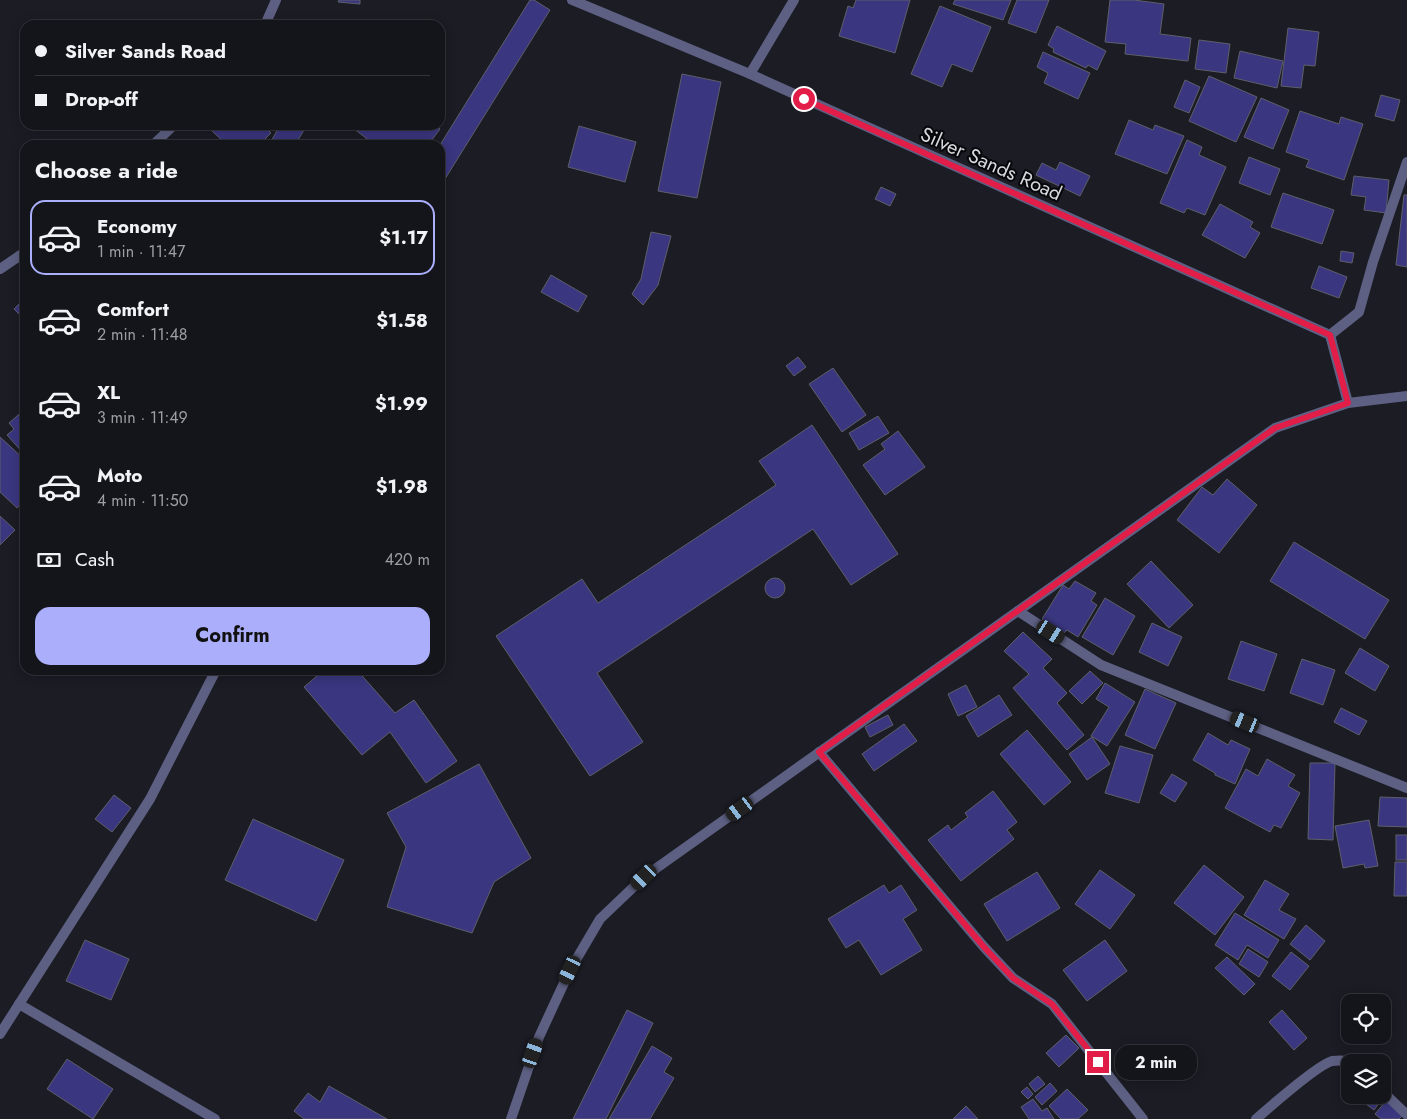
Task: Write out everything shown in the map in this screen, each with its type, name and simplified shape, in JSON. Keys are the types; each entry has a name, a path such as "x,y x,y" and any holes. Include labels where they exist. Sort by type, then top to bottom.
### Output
{"street":[{"path":"267,20 276,0"},
{"name":"Silver Sands Road","path":"572,0 750,74 1330,335"},
{"path":"750,74 794,0"},
{"path":"158,140 168,130"},
{"path":"1348,403 1330,335 1359,312 1373,262 1407,162"},
{"path":"0,269 20,255"},
{"path":"511,1119 539,1037 570,970 600,919 644,877 1275,428 1348,403 1407,396"},
{"path":"1018,611 1101,665 1407,788"},
{"path":"0,1034 150,799 213,675"},
{"path":"819,752 984,947 1013,978 1052,1004 1143,1119"},
{"path":"19,1004 215,1119"},
{"path":"1256,1119 1315,1071 1330,1062 1341,1061"},
{"path":"1391,1100 1407,1115"}],"building":[{"path":"339,0 360,0 360,4 338,2"},
{"path":"530,0 534,0 550,10 445,179 445,140 443,140"},
{"path":"856,0 910,0 895,53 839,36 848,6 853,8"},
{"path":"955,0 1011,0 1003,20 953,4"},
{"path":"1017,0 1049,0 1036,33 1008,23"},
{"path":"1110,0 1134,0 1164,4 1160,34 1191,38 1188,61 1125,54 1126,44 1105,42"},
{"path":"940,6 991,27 972,72 952,64 942,87 911,74"},
{"path":"1057,26 1106,51 1097,70 1088,65 1086,68 1053,52 1054,49 1048,45"},
{"path":"1288,28 1319,32 1315,66 1304,65 1301,88 1281,86"},
{"path":"1199,40 1230,44 1226,73 1195,69"},
{"path":"1240,51 1283,61 1277,88 1234,78"},
{"path":"1043,52 1090,73 1078,99 1044,83 1048,73 1037,67"},
{"path":"682,74 721,82 697,198 658,191"},
{"path":"1209,76 1257,97 1236,142 1189,121"},
{"path":"1185,80 1200,87 1189,113 1174,107"},
{"path":"1381,95 1400,100 1394,121 1375,116"},
{"path":"1261,98 1289,110 1273,149 1244,137"},
{"path":"1300,111 1339,124 1341,117 1363,124 1344,180 1306,167 1309,160 1286,152"},
{"path":"1129,120 1153,130 1155,125 1184,136 1167,174 1115,154"},
{"path":"579,126 636,142 625,182 568,167"},
{"path":"211,130 268,130 271,133 264,140 222,140"},
{"path":"277,130 304,130 298,140 272,140"},
{"path":"356,130 439,130 432,140 368,140"},
{"path":"1187,140 1202,147 1199,155 1226,167 1205,215 1187,208 1184,213 1160,203"},
{"path":"1249,157 1280,169 1270,195 1239,183"},
{"path":"1060,162 1090,176 1080,196 1036,175 1042,163 1056,170"},
{"path":"1354,176 1389,180 1386,213 1364,210 1366,197 1351,195"},
{"path":"881,187 896,194 890,206 875,199"},
{"path":"1283,193 1334,210 1322,244 1271,227"},
{"path":"1404,195 1407,195 1407,267 1396,265"},
{"path":"1220,204 1253,222 1250,227 1260,233 1245,258 1202,235"},
{"path":"651,232 671,236 658,285 643,305 632,294 641,279"},
{"path":"1341,251 1354,253 1352,263 1340,261"},
{"path":"1319,266 1347,277 1339,298 1311,288"},
{"path":"551,275 587,296 578,312 541,292"},
{"path":"20,303 20,315 14,309"},
{"path":"798,357 806,367 794,376 786,366"},
{"path":"833,368 866,415 842,432 809,384"},
{"path":"20,413 20,450 7,435 14,429 9,423"},
{"path":"878,416 889,433 859,450 849,433"},
{"path":"812,425 898,554 851,585 813,529 597,673 643,742 590,776 496,636 582,579 598,603 776,485 759,461"},
{"path":"898,431 925,467 885,495 863,465 885,449 881,444"},
{"path":"0,437 20,455 20,505 17,508 0,492"},
{"path":"1227,479 1257,505 1219,553 1177,520 1202,487 1213,495"},
{"path":"0,516 15,530 0,545"},
{"path":"1294,542 1389,600 1365,639 1270,581"},
{"path":"1151,561 1193,605 1169,628 1127,584"},
{"path":"775,578 782,581 785,588 782,595 775,598 768,595 765,588 768,581"},
{"path":"1075,581 1096,593 1091,601 1097,605 1078,637 1067,630 1064,633 1042,619 1063,585 1069,589"},
{"path":"1105,598 1135,616 1113,655 1082,637"},
{"path":"1152,623 1182,637 1168,666 1139,652"},
{"path":"1023,632 1052,659 1043,668 1067,693 1057,703 1084,735 1067,750 1013,688 1029,674 1004,651"},
{"path":"1241,641 1277,654 1264,691 1228,679"},
{"path":"1360,648 1389,666 1375,691 1345,673"},
{"path":"1302,659 1335,670 1323,705 1290,693"},
{"path":"1090,671 1103,683 1082,704 1069,691"},
{"path":"318,675 361,675 395,713 414,700 457,761 426,783 390,732 362,755 304,687"},
{"path":"1105,683 1135,702 1107,746 1091,736 1109,707 1096,699"},
{"path":"966,685 977,707 958,716 948,694"},
{"path":"1145,689 1176,703 1155,749 1125,735"},
{"path":"999,695 1012,715 978,737 966,716"},
{"path":"1341,708 1367,721 1359,735 1334,722"},
{"path":"888,715 893,725 870,737 865,727"},
{"path":"904,724 917,741 874,771 862,754"},
{"path":"1027,730 1071,782 1044,805 1000,754"},
{"path":"1208,733 1228,745 1231,740 1250,749 1235,784 1215,775 1215,773 1193,760"},
{"path":"1092,737 1110,764 1087,780 1069,754"},
{"path":"1120,746 1153,755 1139,803 1105,793"},
{"path":"1267,759 1295,775 1288,786 1300,793 1281,828 1274,825 1270,832 1225,808 1246,769 1258,776"},
{"path":"1310,763 1335,763 1333,840 1308,839"},
{"path":"479,764 531,858 494,882 472,933 387,907 406,847 387,813"},
{"path":"1172,774 1187,783 1175,802 1160,793"},
{"path":"993,791 1017,822 1007,830 1014,839 961,881 928,840 948,825 951,830 968,817 965,813"},
{"path":"114,795 131,808 112,832 95,819"},
{"path":"1380,797 1407,798 1407,827 1378,826"},
{"path":"253,819 344,860 316,921 225,880"},
{"path":"1369,820 1378,866 1365,868 1364,864 1343,868 1335,826"},
{"path":"1396,835 1407,835 1407,860 1396,860"},
{"path":"1395,862 1407,862 1407,896 1394,896"},
{"path":"1204,865 1244,897 1215,935 1174,903"},
{"path":"1100,870 1135,895 1110,929 1075,904"},
{"path":"1037,872 1060,908 1007,941 984,904"},
{"path":"1265,880 1289,894 1279,910 1296,919 1284,939 1244,915"},
{"path":"884,885 889,893 901,885 917,910 903,919 922,950 881,975 859,940 846,948 828,919"},
{"path":"1235,913 1279,940 1268,958 1247,945 1238,960 1215,945"},
{"path":"1306,925 1325,941 1310,960 1290,944"},
{"path":"85,940 129,959 111,1000 66,981"},
{"path":"1105,940 1127,971 1087,1001 1063,970"},
{"path":"1248,949 1268,962 1259,977 1239,964"},
{"path":"1291,952 1309,966 1290,990 1272,976"},
{"path":"1227,957 1255,984 1244,995 1215,968"},
{"path":"627,1010 653,1023 606,1119 573,1119"},
{"path":"1282,1010 1307,1038 1294,1050 1269,1022"},
{"path":"1066,1035 1079,1048 1059,1067 1046,1053"},
{"path":"652,1046 672,1058 664,1072 674,1078 650,1119 609,1119"},
{"path":"67,1059 113,1089 93,1119 47,1089"},
{"path":"1038,1076 1045,1084 1035,1092 1029,1084"},
{"path":"1050,1083 1057,1091 1042,1105 1035,1097"},
{"path":"329,1086 387,1119 304,1119 294,1111 308,1093 320,1102"},
{"path":"1027,1087 1033,1094 1028,1099 1021,1092"},
{"path":"1067,1089 1088,1110 1078,1119 1061,1119 1049,1106"},
{"path":"1033,1099 1042,1111 1047,1108 1054,1119 1029,1119 1021,1107"},
{"path":"1366,1104 1378,1104 1374,1110"},
{"path":"1384,1104 1391,1104 1403,1115 1399,1119 1381,1119 1375,1114"},
{"path":"966,1106 978,1119 953,1119"}],"route":[{"path":"804,99 1330,335 1348,403 1275,428 819,752 984,947 1013,978 1052,1004 1098,1062"}]}
